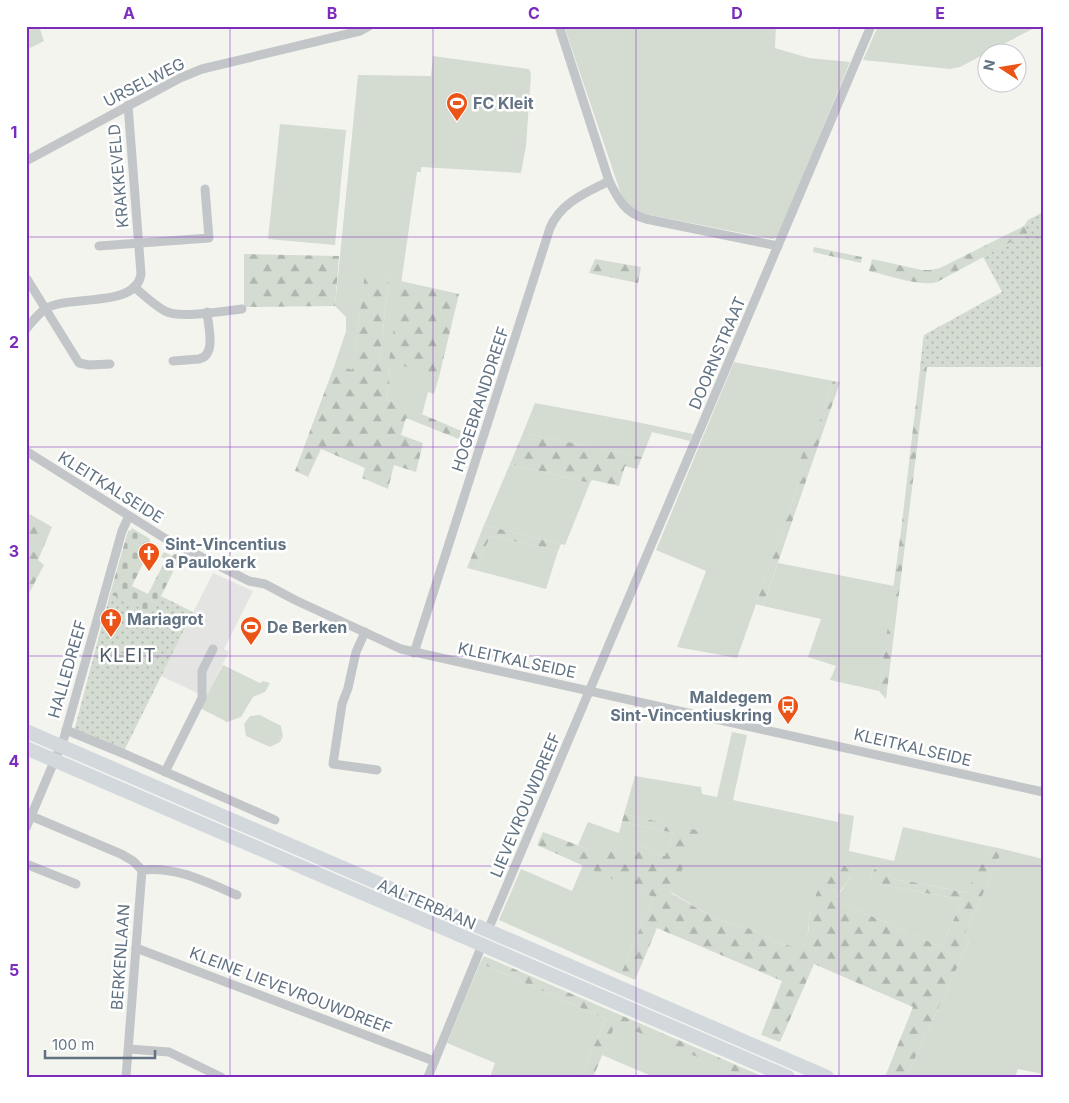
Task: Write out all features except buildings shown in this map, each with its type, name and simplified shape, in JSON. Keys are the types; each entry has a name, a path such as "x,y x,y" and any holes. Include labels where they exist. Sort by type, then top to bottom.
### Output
{"highway":[{"name":"AALTERBAAN","path":"26,731 827,1077"},
{"name":"AALTERBAAN","path":"26,748 788,1077"}],"street":[{"name":"URSELWEG","path":"26,161 164,86 202,69 360,31 369,26"},
{"path":"559,26 609,181 627,210 639,217 778,246"},
{"name":"DOORNSTRAAT","path":"590,691 871,26"},
{"name":"KRAKKEVELD","path":"128,106 141,274 139,281 134,287"},
{"name":"HOGEBRANDDREEF","path":"414,653 550,228 556,215 566,205 609,181"},
{"name":"KRAKKEVELD","path":"100,246 209,238 205,189"},
{"path":"27,279 79,363 88,365 110,364"},
{"path":"26,329 45,309 63,303 122,296 134,287 160,308 171,314 182,315 242,309"},
{"path":"173,361 199,360 208,354 210,346 207,312"},
{"name":"KLEITKALSEIDE","path":"26,451 166,539 249,581 265,584 401,649 1043,792"},
{"name":"HALLEDREEF","path":"26,828 61,746 122,531 129,516"},
{"path":"365,632 356,652 348,688 342,704 333,764 376,770"},
{"path":"165,772 202,698 202,671 213,649"},
{"name":"LIEVEVROUWDREEF","path":"488,930 590,691"},
{"path":"66,730 275,820"},
{"path":"31,816 121,854 142,870 170,871 189,875 237,895"},
{"path":"26,864 76,884"},
{"name":"BERKENLAAN","path":"126,1077 142,870"},
{"path":"428,1077 482,945"},
{"name":"KLEINE LIEVEVROUWDREEF","path":"136,948 434,1061"},
{"path":"128,1049 169,1052 221,1077"}],"shaded area":[{"path":"213,573 253,591 224,649 229,652 206,697 161,676"}],"green space":[{"path":"26,26 39,26 44,41 26,50"},
{"path":"564,26 776,26 775,48 809,58 850,62 776,238 772,239 645,214 629,206 620,191"},
{"path":"878,26 1038,26 1008,42 976,42 976,59 960,67 950,69 863,60"},
{"path":"433,56 529,69 531,74 526,146 521,173 421,167 421,172 417,172 390,361 439,377 434,394 428,392 422,415 386,399 390,362 380,358 389,276 365,274 352,371 335,364 346,331 346,317 335,306 358,75 431,76"},
{"path":"280,124 346,130 335,245 268,239"},
{"path":"1043,212 1043,367 920,367 924,335 1002,292 983,257 1028,233 1024,226 1028,220"},
{"path":"1024,226 1028,233 937,282 913,282 869,271 872,259 922,270 940,268"},
{"path":"814,247 862,257 861,263 813,252"},
{"path":"244,254 339,256 335,306 244,307"},
{"path":"595,259 641,267 638,283 589,273"},
{"path":"365,273 389,276 380,358 389,361 401,281 459,294 439,377 390,362 386,399 464,432 461,440 406,418 401,435 423,443 416,472 394,465 388,489 362,478 365,468 321,449 308,477 295,471 335,364 352,370"},
{"path":"924,335 1043,367 927,367 886,699 879,691 901,531"},
{"path":"734,362 833,381 817,431 811,429 794,481 799,483 737,658 677,647 706,571 656,550"},
{"path":"833,381 840,382 763,606 756,604 799,483 793,481 811,429 817,430"},
{"path":"535,403 693,434 690,441 652,432 642,457 523,433"},
{"path":"523,433 642,457 637,469 625,466 619,486 592,480 590,483 510,464"},
{"path":"510,464 590,483 565,545 484,525"},
{"path":"26,512 52,527 38,560 44,565 26,599"},
{"path":"484,525 561,544 558,551 492,536 475,570 467,568"},
{"path":"132,528 150,539 149,545 155,548 153,553 149,551 132,586 148,594 166,559 161,557 164,552 172,556 175,554 181,556 152,614 110,594 128,531"},
{"path":"492,536 558,551 546,589 475,570"},
{"path":"778,563 894,586 879,691 830,680 836,666 808,657 821,619 763,606"},
{"path":"110,594 151,613 161,596 193,612 124,751 74,731"},
{"path":"223,665 260,683 263,681 270,683 265,692 253,697 241,717 227,722 200,708"},
{"path":"260,715 281,726 283,736 280,742 270,747 246,736 244,724 250,716"},
{"path":"732,732 747,735 733,800 838,822 838,813 854,816 849,851 894,861 903,827 988,846 968,893 897,880 879,865 870,878 877,884 963,900 941,947 837,901 837,897 851,877 810,912 807,941 802,948 777,943 751,929 714,918 671,892 700,831 624,814 635,776 701,787 702,794 717,797"},
{"path":"624,814 701,831 671,893 714,918 751,929 777,943 802,948 808,936 811,907 816,894 837,866 845,866 851,874 837,901 941,947 963,900 877,884 870,878 874,870 879,865 885,865 889,875 897,880 967,893 988,846 1003,849 965,934 969,942 906,1077 885,1077 913,1007 814,964 780,1042 761,1035 782,981 657,928 635,980 621,974 653,897 537,845 543,832 598,853 604,841 634,854 638,845 665,856 674,833 622,822"},
{"path":"588,822 619,833 622,822 674,833 665,856 638,845 634,854 604,842 598,854 578,845"},
{"path":"1003,849 1043,859 1043,1074 1018,1069 1015,1077 906,1077 969,942 965,934"},
{"path":"583,865 653,897 621,974 499,920 521,869 572,891"},
{"path":"484,956 764,1077 745,1077 616,1023 593,1077 580,1077 606,1019 480,963"},
{"path":"480,963 606,1019 580,1077 490,1077 495,1063 447,1043"},
{"path":"616,1022 745,1077 654,1077 602,1055"}],"place":[{"name":"FC Kleit","path":"457,122"},
{"name":"Sint-Vincentius a Paulokerk","path":"149,572"},
{"name":"Mariagrot","path":"111,638"},
{"name":"De Berken","path":"251,646"},
{"name":"Maldegem Sint-Vincentiuskring","path":"788,725"}],"district":[{"name":"KLEIT","path":"128,655"}]}
